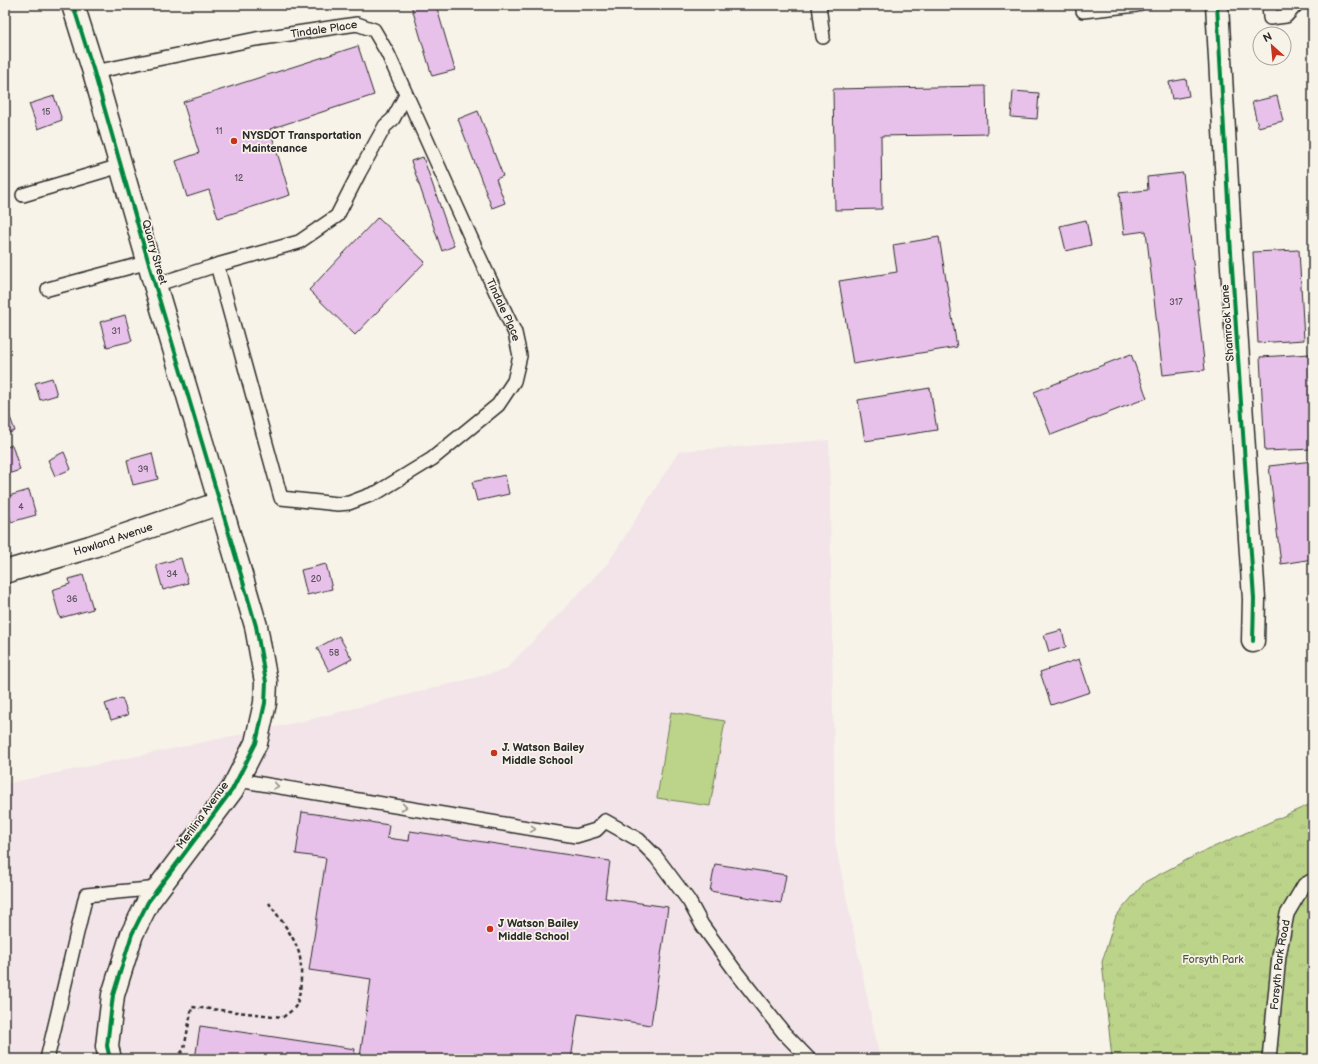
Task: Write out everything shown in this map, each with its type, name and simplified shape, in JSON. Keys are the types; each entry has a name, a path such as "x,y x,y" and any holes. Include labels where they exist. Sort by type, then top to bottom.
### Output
{"street":[{"name":"Quarry Street","path":"73,5 149,262 154,285 220,503"},
{"name":"Shamrock Lane","path":"1217,5 1254,599 1253,641"},
{"name":"Howland Avenue","path":"5,572 90,546 220,503"},
{"name":"Merilina Avenue","path":"110,1059 107,1046 113,995 132,934 148,902 238,780 256,743 265,703 266,682 256,626 220,503"}],"lane":[{"path":"819,5 823,37"},
{"path":"1083,5 1083,11 1137,5"},
{"path":"1270,5 1270,18 1286,16 1296,5"},
{"name":"Tindale Place","path":"94,72 256,39 357,24 374,30 388,54 515,333 520,356 514,381 498,405 432,459 378,492 349,503 338,504 281,498 217,265"},
{"path":"154,285 217,265 299,242 337,216 385,126 394,119 406,95"},
{"path":"23,195 120,166"},
{"path":"48,289 149,262"},
{"path":"238,780 576,836 596,830 606,821 639,840 656,857 689,901 702,925 736,972 784,1033 809,1059"},
{"name":"Forsyth Park Road","path":"1269,1059 1279,956 1287,914 1304,885 1313,880"},
{"path":"47,1059 86,895 159,888"}],"path":[{"path":"176,1059 184,1049 192,1007 283,1018 295,1007 299,993 301,971 298,950 289,932 269,903"}],"shaded area":[{"name":"J. Watson Bailey Middle School","path":"829,440 835,843 880,1059 5,1059 5,784 304,721 505,670 608,563 679,451"}],"green space":[{"path":"671,712 725,721 710,806 657,798"},
{"name":"Forsyth Park","path":"1313,803 1313,1059 1112,1059 1102,962 1116,916 1145,882 1198,854"}],"building":[{"path":"411,5 436,5 455,70 432,76"},
{"name":"NYSDOT Transportation Maintenance","path":"358,46 374,95 270,129 290,195 218,218 209,190 187,197 176,161 199,153 183,102"},
{"path":"1186,79 1189,96 1172,99 1169,82"},
{"path":"986,86 987,134 881,136 882,209 835,210 833,89"},
{"path":"1013,91 1039,93 1037,119 1011,117"},
{"path":"54,96 62,120 38,129 29,104"},
{"path":"1277,96 1283,121 1258,127 1252,102"},
{"path":"478,111 503,176 496,179 505,203 492,208 458,119"},
{"path":"423,157 454,246 442,251 411,161"},
{"path":"1183,173 1205,370 1163,375 1146,231 1124,234 1119,193 1148,190 1147,177"},
{"path":"378,217 425,262 355,335 309,290"},
{"path":"1086,220 1091,245 1066,251 1060,226"},
{"path":"939,237 957,347 853,364 839,281 897,272 893,245"},
{"path":"1299,250 1304,340 1258,343 1253,252"},
{"path":"125,315 132,341 107,347 100,322"},
{"path":"1131,354 1147,398 1051,435 1034,392"},
{"path":"1311,354 1313,449 1265,451 1260,357"},
{"path":"52,378 57,395 40,400 35,383"},
{"path":"930,388 937,430 865,441 858,400"},
{"path":"6,406 15,431 5,434 5,407"},
{"path":"12,445 20,470 5,475 5,448"},
{"path":"64,452 71,469 55,476 48,460"},
{"path":"152,453 158,479 133,485 127,460"},
{"path":"1313,461 1313,559 1281,564 1269,466"},
{"path":"505,475 509,494 477,501 472,482"},
{"path":"29,490 36,515 11,522 5,497"},
{"path":"181,558 188,583 163,590 156,565"},
{"path":"326,564 332,589 307,595 301,570"},
{"path":"83,575 93,609 60,618 52,590 70,584 69,579"},
{"path":"1062,630 1066,647 1049,652 1044,635"},
{"path":"339,636 352,659 329,671 317,648"},
{"path":"1079,659 1090,692 1051,705 1040,672"},
{"path":"122,698 128,715 111,720 105,704"},
{"name":"J Watson Bailey Middle School","path":"302,812 389,825 387,838 409,841 410,831 610,861 605,898 668,907 651,1025 578,1014 571,1059 195,1059 200,1026 355,1049 354,1056 360,1057 371,979 309,970 326,858 296,854"},
{"path":"715,864 786,875 781,903 710,891"}],"cycle path":[{"path":"73,5 94,72 155,285 256,626 266,682 265,703 256,743 232,790 148,902 132,934 113,995 107,1046 110,1059"},
{"path":"1217,5 1230,237 1254,599 1253,641"}],"place":[{"name":"NYSDOT Transportation Maintenance","path":"234,141"},
{"name":"J. Watson Bailey Middle School","path":"494,753"},
{"name":"J Watson Bailey Middle School","path":"490,929"}]}
